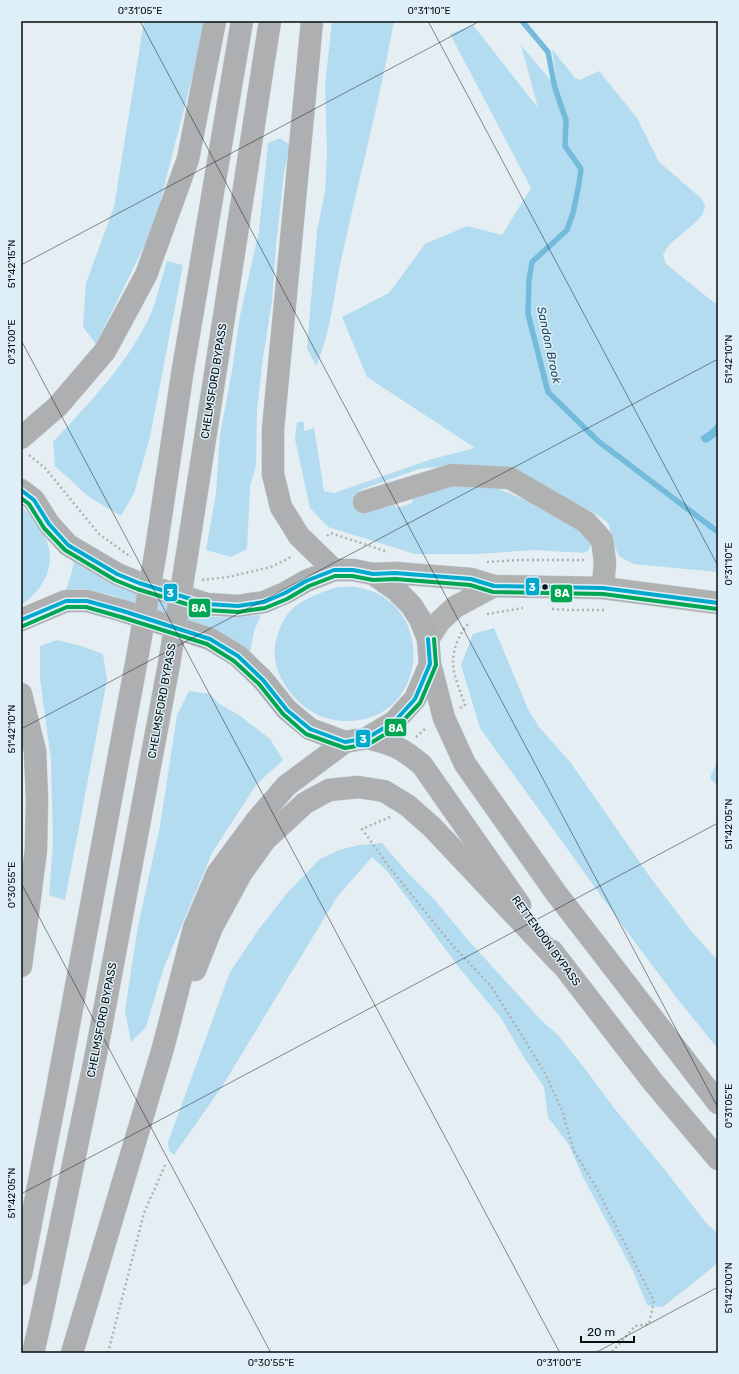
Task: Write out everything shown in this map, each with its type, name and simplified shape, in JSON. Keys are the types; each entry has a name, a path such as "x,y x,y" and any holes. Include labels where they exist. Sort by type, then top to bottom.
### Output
{"highway":[{"path":"21,438 58,406 105,351 146,275 188,159 215,21"},
{"path":"21,1274 138,653 156,550 182,375 242,21"},
{"name":"CHELMSFORD BYPASS","path":"33,1353 97,1050 169,664 270,21"},
{"path":"312,21 273,429 273,474 281,507 299,536 334,570"},
{"path":"21,490 34,500 49,524 73,548 117,574 207,604 238,606 264,602 285,593 306,581 334,570 353,570 373,574 396,590 411,605 420,619 428,639 430,664 444,718 466,764 556,893 718,1103"},
{"path":"21,620 66,601 87,601 210,639 238,656 263,680 287,710 310,729 345,742"},
{"path":"72,1353 163,1048 194,928 217,874 256,820 286,786 345,742 368,738 394,722 415,699 430,664"},
{"path":"21,694 35,751 36,850 21,966"},
{"name":"RETTENDON BYPASS","path":"368,738 388,743 405,751 422,765 560,963 653,1082 718,1159"},
{"path":"163,1048 212,927 242,872 266,840 305,803 329,790 358,787 384,791 407,806 432,827 560,963"}],"street":[{"path":"364,502 452,475 510,478 586,522 602,540 605,562 603,588"},
{"path":"373,574 396,573 471,579 494,586 603,588 716,603"},
{"path":"428,639 440,621 455,607 494,586"}],"path":[{"path":"484,615 498,611 525,608"},
{"path":"547,608 569,610 608,610"},
{"path":"405,751 412,741 431,723 444,718 465,705 456,679 453,663 456,644 466,627 472,621"},
{"path":"407,806 400,812 383,821 362,829 390,868 452,945 491,986 545,1073 562,1110 574,1150 597,1189 654,1301 649,1324 635,1326 611,1353"},
{"path":"108,1353 144,1213 166,1163"}],"shaded area":[{"path":"144,21 204,21 194,70 154,226 96,344 83,327 86,283 114,207"},
{"path":"332,21 394,21 376,108 340,265 326,338 316,366 307,348 317,231 325,192 327,154 325,85"},
{"path":"473,25 538,108 521,45 558,89 552,49 575,78 580,80 599,71 637,118 659,162 701,198 705,206 703,214 698,220 668,246 663,255 666,264 712,301 718,304 718,422 700,437 703,442 707,442 718,435 718,572 633,564 619,556 614,545 609,525 606,521 593,512 534,486 444,466 419,469 360,490 354,496 358,505 391,500 397,508 412,503 416,487 421,481 492,486 574,521 592,542 589,550 584,553 534,550 477,554 415,554 328,527 310,508 295,439 297,422 304,422 304,431 314,428 324,491 334,493 432,459 475,448 367,377 342,317 389,293 425,244 467,226 502,235 531,188 450,34"},
{"path":"280,138 290,145 284,173 276,245 272,301 257,410 256,465 250,487 247,549 231,557 206,550 216,493 220,435 232,371 240,316 259,231 268,143"},
{"path":"167,261 183,265 150,437 134,493 121,516 89,497 55,466 53,442 108,381 143,330 152,311"},
{"path":"718,422 718,435 707,443 703,442 700,437"},
{"path":"21,506 42,530 48,543 50,556 49,569 43,582 34,594 21,605"},
{"path":"74,560 109,583 194,613 227,617 261,615 254,631 250,653 195,626 111,595 84,589 66,590"},
{"path":"338,587 356,587 383,596 401,613 411,635 413,659 408,682 395,702 375,716 347,721 333,720 320,716 303,706 291,693 281,678 275,661 275,643 278,633 292,609 320,593"},
{"path":"494,628 528,709 539,727 571,763 650,877 692,932 718,961 718,1049 676,997 625,929 480,728 461,665 473,634"},
{"path":"57,640 81,646 103,654 107,680 65,900 49,895 53,843 51,760 40,679 40,646"},
{"path":"189,691 210,694 219,704 239,715 270,739 283,760 256,785 212,853 163,970 146,1027 131,1042 125,1011 138,926 160,826 177,715"},
{"path":"718,759 718,786 710,778"},
{"path":"382,843 406,871 434,899 468,940 542,1021 557,1034 707,1224 718,1233 718,1263 663,1307 647,1305 633,1271 582,1175 569,1145 548,1117 544,1087 525,1059 501,1018 461,970 387,871 372,857 337,897 223,1085 174,1155 169,1150 168,1142 230,972 259,929 288,892 320,859 339,850 359,845"}],"waterway":[{"name":"Sandon Brook","path":"522,21 548,52 555,88 566,120 565,146 581,169 573,213 567,230 532,262 529,280 528,314 548,392 598,441 718,532"}],"transit line":[{"name":"3","path":"21,490 34,500 49,524 68,545 117,574 139,583 207,604 238,606 264,602 285,593 306,581 334,570 353,570 373,574 395,573 471,579 494,586 603,588 718,603"},
{"name":"8A","path":"21,498 29,504 44,528 65,550 115,580 137,589 206,610 238,612 265,608 287,599 309,586 335,576 352,576 373,580 395,579 470,585 493,592 603,594 717,609"},
{"name":"3","path":"21,620 66,601 87,601 210,639 238,656 263,680 287,710 310,729 345,742 367,738 394,722 415,699 430,664 428,639"},
{"name":"8A","path":"23,626 67,607 86,607 207,644 234,661 259,684 283,714 306,734 345,748 369,744 397,727 420,703 436,665 434,639"}]}
